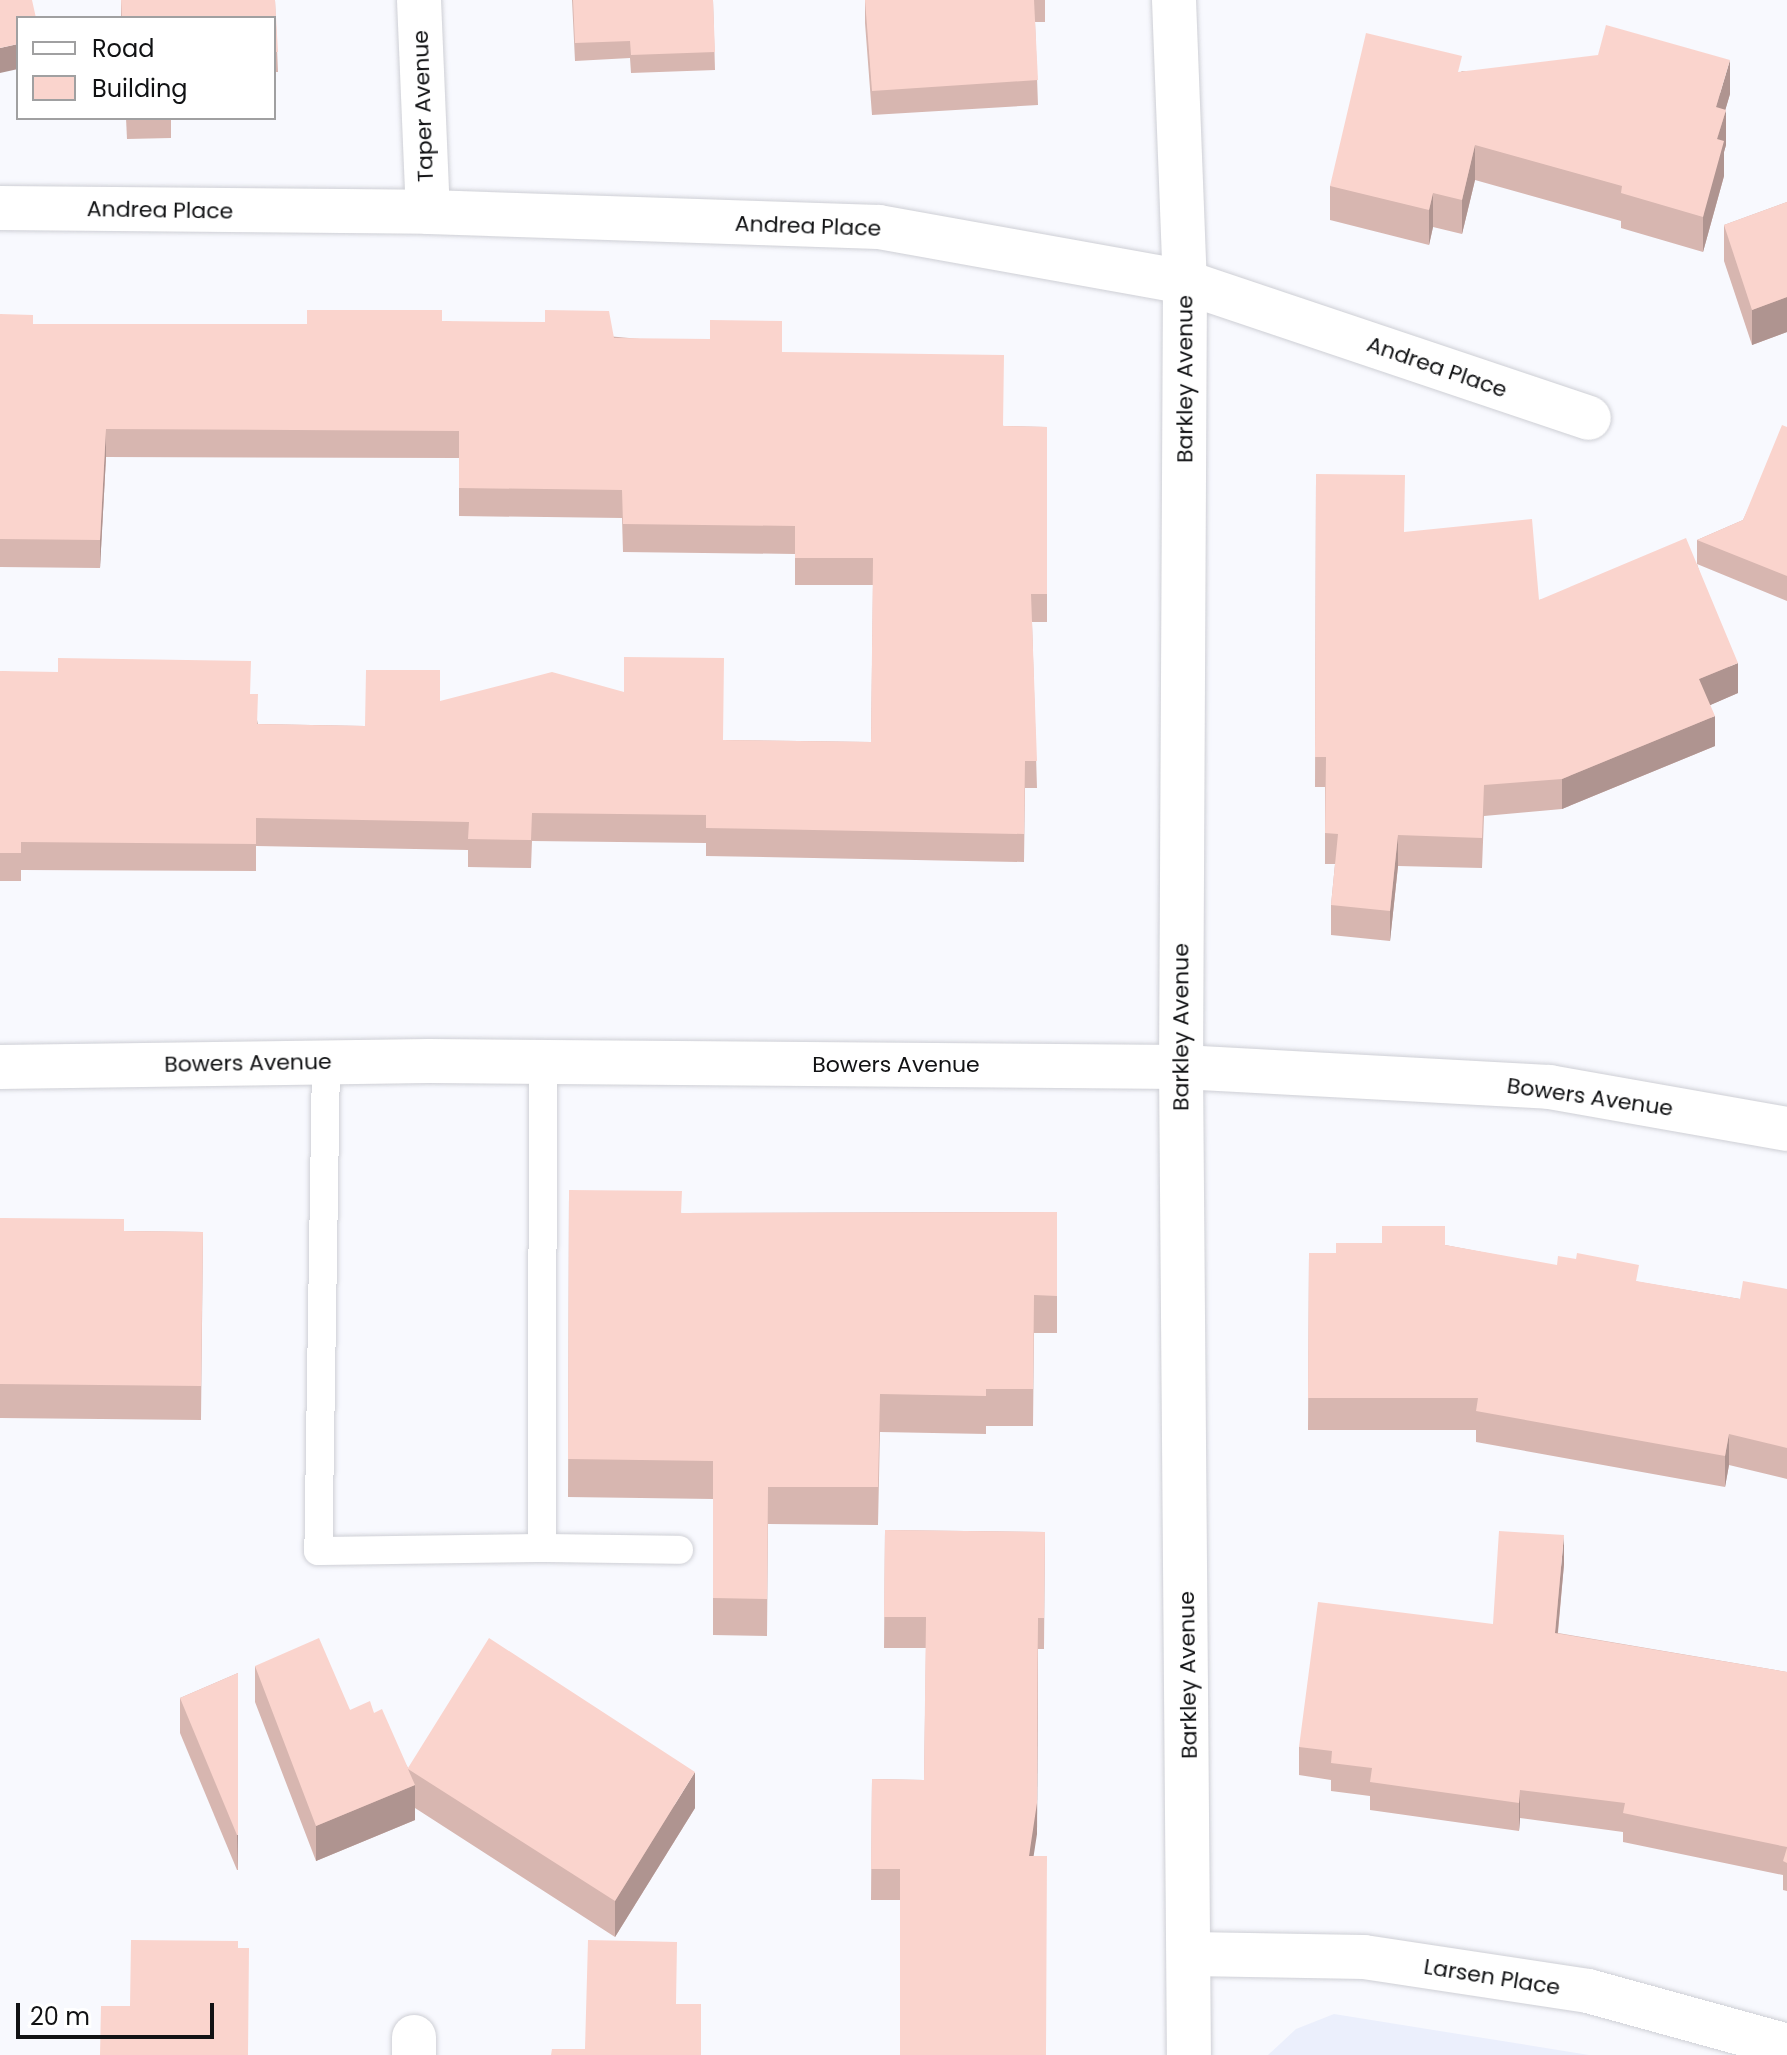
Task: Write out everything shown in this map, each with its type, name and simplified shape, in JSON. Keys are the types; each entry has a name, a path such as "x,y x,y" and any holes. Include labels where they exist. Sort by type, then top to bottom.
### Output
{"street":[{"name":"Taper Avenue","path":"419,0 428,212"},
{"name":"Barkley Avenue","path":"1174,0 1185,282 1181,1067 1191,1954 1189,2055"},
{"name":"Andrea Place","path":"0,208 428,212 879,227 1185,282 1589,418"},
{"name":"Bowers Avenue","path":"0,1067 543,1062 1181,1067 1549,1087 1787,1129"},
{"name":"Larsen Place","path":"1191,1954 1364,1957 1588,1991 1787,2046"}],"lane":[{"path":"326,1062 318,1551 679,1550"},
{"path":"542,1548 543,1062"}],"shaded area":[{"path":"1334,2014 1589,2055 1268,2055 1296,2029"}],"building":[{"path":"0,0 32,0 36,16 16,16 16,44 0,48"},
{"path":"121,0 275,0 276,16 122,16"},
{"path":"573,0 713,0 715,52 631,55 630,41 575,43"},
{"path":"865,0 1034,0 1038,80 872,91"},
{"path":"1606,25 1730,60 1716,107 1726,110 1717,139 1724,141 1703,217 1621,193 1622,186 1475,145 1462,200 1433,193 1429,210 1330,186 1366,33 1462,56 1458,72 1598,55"},
{"path":"1787,202 1787,297 1752,310 1724,225"},
{"path":"307,310 442,310 442,321 545,322 545,310 609,311 614,338 710,339 710,320 782,321 782,352 1004,355 1003,426 1047,427 1047,594 1031,594 1037,761 1025,761 1024,834 706,828 706,815 532,813 531,840 468,839 469,822 256,818 256,844 21,842 21,853 0,853 0,671 58,672 58,658 251,661 250,694 258,694 257,724 365,726 366,670 440,670 440,701 552,672 624,692 624,657 724,658 723,740 871,742 873,558 795,558 795,526 623,524 622,490 459,488 459,431 106,429 100,540 0,539 0,314 33,315 33,324 307,324"},
{"path":"1782,425 1787,427 1787,576 1697,540 1743,520"},
{"path":"1316,474 1405,475 1404,532 1532,519 1539,600 1686,538 1738,663 1699,679 1715,716 1562,779 1484,785 1482,838 1398,835 1390,911 1331,905 1338,834 1325,833 1326,757 1315,757"},
{"path":"569,1190 682,1191 681,1213 1057,1212 1057,1296 1034,1295 1033,1389 986,1389 986,1396 880,1394 878,1487 768,1487 767,1599 713,1598 713,1461 568,1459"},
{"path":"0,1218 124,1219 124,1231 203,1232 201,1386 0,1384"},
{"path":"1382,1226 1445,1226 1445,1245 1557,1265 1558,1256 1576,1259 1577,1253 1639,1265 1636,1281 1740,1299 1743,1281 1787,1289 1787,1448 1729,1434 1725,1456 1476,1411 1478,1398 1308,1398 1309,1253 1336,1253 1336,1243 1382,1243"},
{"path":"885,1530 1045,1532 1044,1618 1038,1618 1037,1803 1029,1856 1047,1856 1046,2055 900,2055 900,1869 871,1869 872,1779 924,1780 926,1617 884,1617"},
{"path":"1499,1531 1564,1535 1555,1633 1787,1672 1787,1847 1623,1813 1625,1803 1520,1790 1519,1803 1370,1782 1372,1768 1331,1763 1332,1751 1299,1747 1318,1602 1493,1624"},
{"path":"319,1638 350,1710 370,1701 374,1713 382,1709 408,1768 489,1638 695,1772 615,1901 408,1769 415,1785 316,1826 255,1666"},
{"path":"238,1673 238,1835 237,1835 180,1698"},
{"path":"131,1940 238,1941 238,1948 249,1948 248,2055 100,2055 101,2006 130,2006"},
{"path":"588,1940 677,1942 676,2004 701,2004 701,2055 551,2055 552,2049 585,2049"}]}
